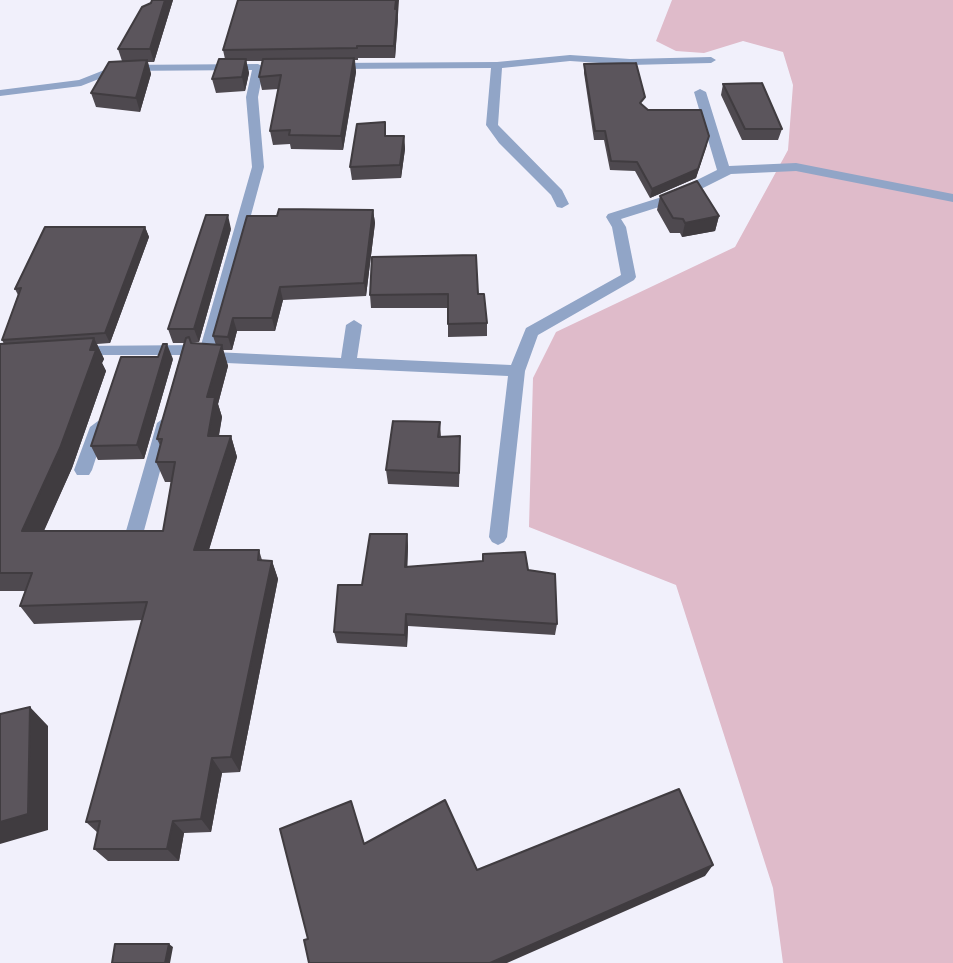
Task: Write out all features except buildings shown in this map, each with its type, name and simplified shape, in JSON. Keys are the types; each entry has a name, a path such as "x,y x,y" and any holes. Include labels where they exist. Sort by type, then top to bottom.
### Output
{"street":[{"path":"324,66 498,65 570,58 630,62 711,60"},
{"path":"498,65 492,125 503,140 557,193 562,204"},
{"path":"0,93 81,83 117,68 264,67 252,97 258,167 205,357 517,371"},
{"path":"700,92 700,111 724,171"},
{"path":"498,537 517,371 531,332 629,277 619,228 614,218 670,199 724,171 796,167 953,198"},
{"path":"348,363 354,325"},
{"path":"62,352 121,358 183,357 207,350"},
{"path":"133,538 170,404"},
{"path":"83,470 101,417"}],"shaded area":[{"path":"672,0 953,0 953,963 783,963 773,888 676,585 529,527 533,378 556,332 735,247 788,150 793,85 783,52 743,41 704,53 676,51 656,41"}]}
